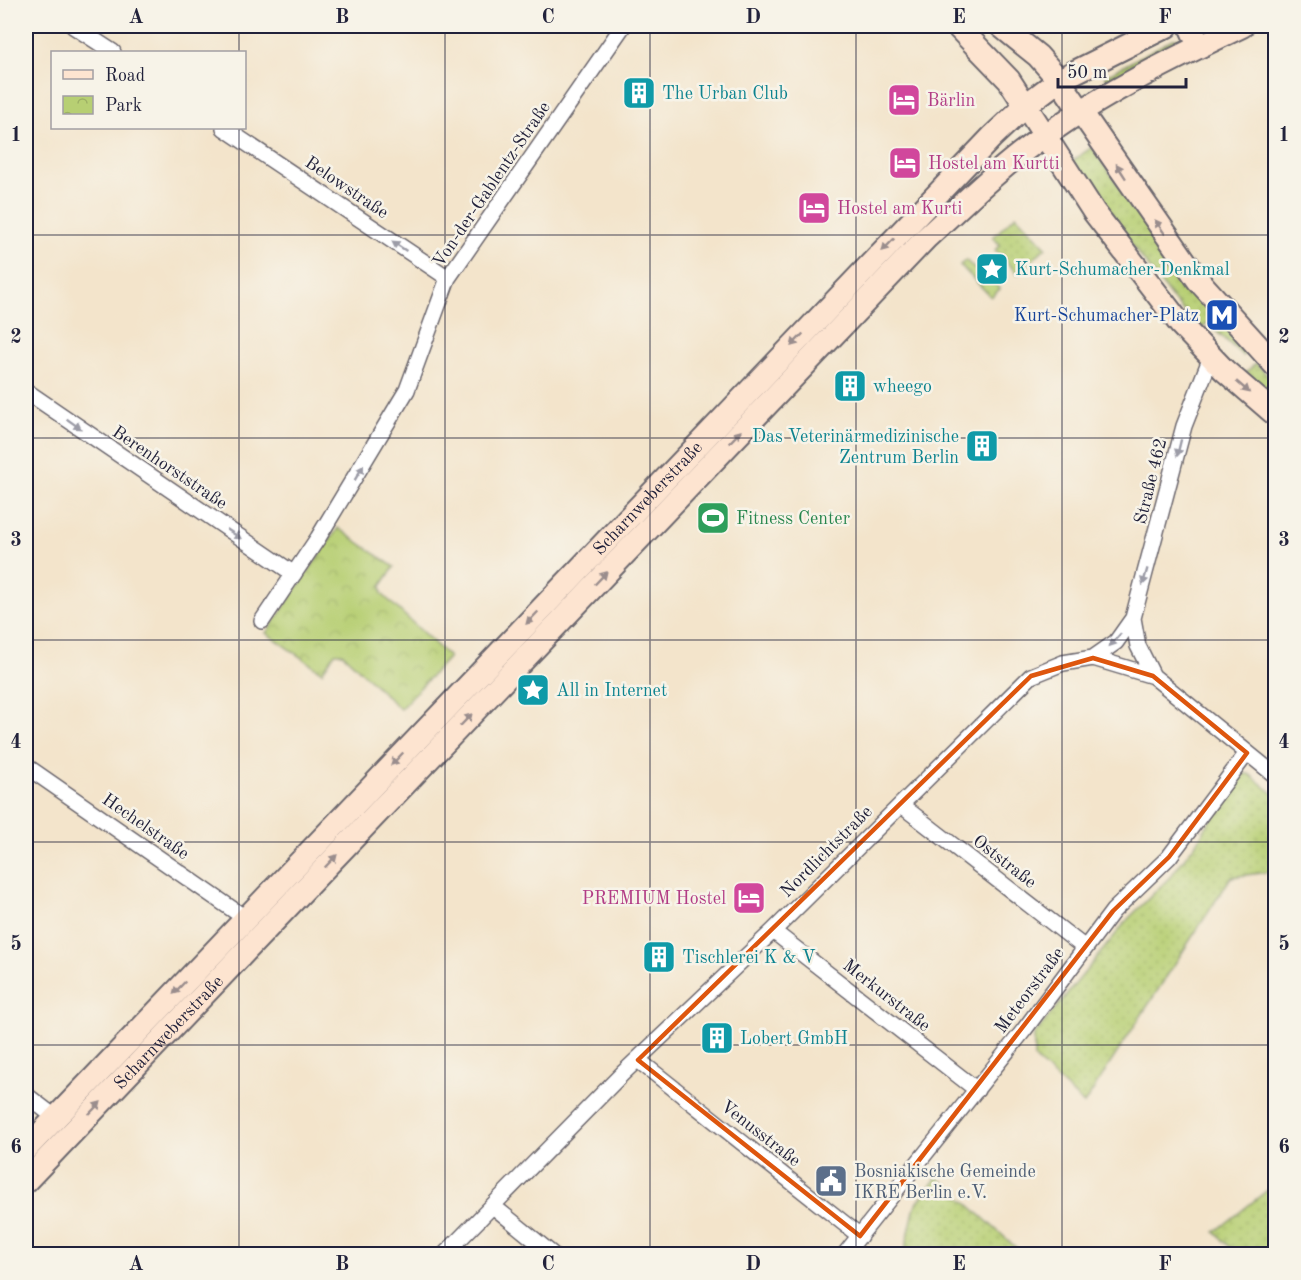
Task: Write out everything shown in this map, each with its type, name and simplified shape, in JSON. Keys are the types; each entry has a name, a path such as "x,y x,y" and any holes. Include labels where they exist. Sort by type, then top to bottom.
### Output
{"main road":[{"path":"1027,104 1059,80 1167,26"},
{"path":"1044,135 1194,36 1242,26"},
{"path":"988,57 1006,29 1038,56 1059,80 1136,194 1198,280 1275,366"},
{"path":"963,32 988,57 1027,104 1044,135 1094,212 1181,325 1211,357 1275,416"},
{"name":"Scharnweberstraße","path":"26,1181 64,1125 245,918 943,187 1027,104"},
{"name":"Scharnweberstraße","path":"26,1149 64,1125 263,932 926,238 1044,135"},
{"path":"351,807 368,822"},
{"path":"245,918 263,932"}],"street":[{"path":"73,26 111,51"},
{"name":"Von-der-Gablentz-Straße","path":"262,621 323,530 407,390 448,278 623,26"},
{"name":"Belowstraße","path":"225,129 448,278"},
{"name":"Straße 462","path":"1093,658 1116,642 1133,618 1184,426 1211,357"},
{"name":"Berenhorststraße","path":"26,391 291,578"},
{"name":"Straße 462","path":"1133,618 1138,646 1153,676"},
{"name":"Nordlichtstraße","path":"445,1254 638,1060 773,931 1031,676 1063,663 1093,658 1153,676 1275,776"},
{"name":"Meteorstraße","path":"845,1254 977,1090 1113,911 1169,857 1247,753"},
{"name":"Hechelstraße","path":"26,766 245,918"},
{"name":"Oststraße","path":"901,805 1085,948"},
{"name":"Merkurstraße","path":"773,931 977,1090"},
{"name":"Venusstraße","path":"638,1060 860,1236"},
{"path":"26,1095 64,1125"},
{"path":"493,1206 552,1254"}],"highlighted area":[{"path":"1093,658 1153,676 1247,753 1169,857 1113,911 860,1236 638,1060 1031,676"}],"green space":[{"path":"1175,38 1183,42 1110,84 1105,76"},
{"path":"1092,147 1162,248 1246,352 1243,356 1215,330 1221,325 1214,318 1200,330 1172,298 1070,163"},
{"path":"1016,215 1046,247 1018,274 995,250 1000,245 993,237"},
{"path":"966,260 974,269 978,266 1000,289 991,297 960,265"},
{"path":"1256,363 1275,384 1275,396 1244,375"},
{"path":"338,528 394,567 381,586 382,594 449,657 400,709 342,653 335,653 322,672 266,633"},
{"path":"1241,774 1249,774 1275,795 1275,871 1231,877 1084,1104 1034,1058 1034,1035 1128,919 1170,877 1200,838 1222,799"},
{"path":"937,1177 1023,1254 904,1254 915,1206"},
{"path":"1275,1184 1275,1254 1237,1254 1215,1232"}],"place":[{"name":"The Urban Club","path":"639,93"},
{"name":"Bärlin","path":"904,100"},
{"name":"Hostel am Kurtti","path":"905,163"},
{"name":"Hostel am Kurti","path":"814,208"},
{"name":"Kurt-Schumacher-Denkmal","path":"992,269"},
{"name":"Kurt-Schumacher-Platz","path":"1222,315"},
{"name":"wheego","path":"850,386"},
{"name":"Das Veterinärmedizinische Zentrum Berlin","path":"982,446"},
{"name":"Fitness Center","path":"713,518"},
{"name":"All in Internet","path":"533,690"},
{"name":"PREMIUM Hostel","path":"749,898"},
{"name":"Tischlerei K & V","path":"659,957"},
{"name":"Lobert GmbH","path":"717,1038"},
{"name":"Bosniakische Gemeinde IKRE Berlin e.V.","path":"831,1181"}]}
